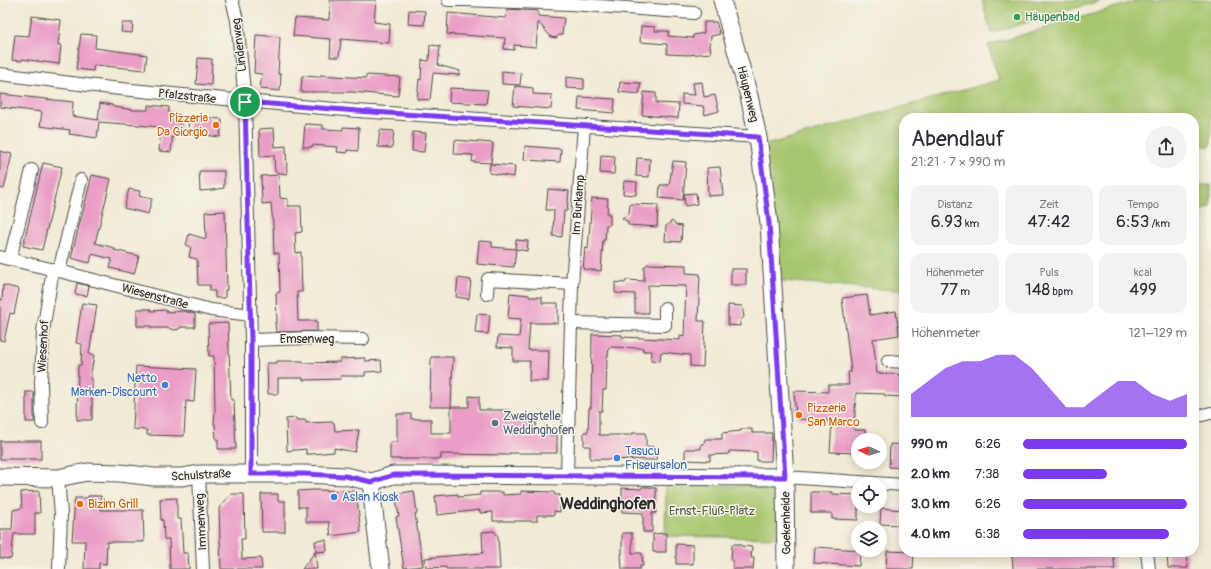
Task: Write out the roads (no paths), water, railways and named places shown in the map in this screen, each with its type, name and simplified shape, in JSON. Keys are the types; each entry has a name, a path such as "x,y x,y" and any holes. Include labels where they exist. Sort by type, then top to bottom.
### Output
{"street":[{"name":"Lindenweg","path":"232,0 237,20 245,102 251,315 251,474"},
{"path":"448,0 630,4 694,13"},
{"name":"Häupenweg","path":"722,0 750,96 758,137 769,223 785,477"},
{"name":"Pfalzstraße","path":"0,74 111,88 245,102 357,111 758,137"},
{"name":"Im Burkamp","path":"567,476 572,284 584,126"},
{"name":"Wiesenstraße","path":"32,170 5,258 211,310 251,315"},
{"path":"56,270 81,180"},
{"name":"Wiesenhof","path":"42,423 41,383 43,331 56,270"},
{"path":"487,294 488,279 572,284"},
{"path":"571,323 665,325 665,308"},
{"name":"Emsenweg","path":"251,340 308,338 363,339"},
{"path":"888,361 899,362"},
{"path":"1199,416 1211,413"},
{"name":"Schulstraße","path":"0,477 58,478 87,472 120,473 154,477 182,477 199,474 304,474 345,476 372,482"},
{"name":"Immenweg","path":"199,474 203,569"},
{"path":"381,569 372,495 372,482 393,475 785,477 899,485"},
{"name":"Goekenheide","path":"785,477 786,569"},
{"path":"58,478 61,514 59,569"},
{"path":"1148,557 1149,569"}],"place":[{"name":"Häupenbad","path":"1017,17"},
{"name":"Pizzeria Da Giorgio","path":"216,125"},
{"name":"Netto Marken-Discount","path":"165,385"},
{"name":"Pizzeria San Marco","path":"799,415"},
{"name":"Zweigstelle Weddinghofen","path":"495,423"},
{"name":"Tasucu Friseursalon","path":"617,458"},
{"name":"Aslan Kiosk","path":"334,497"},
{"name":"Bizim Grill","path":"80,504"}],"district":[{"name":"Weddinghofen","path":"608,503"}],"park label":[{"name":"Ernst-Flüß-Platz","path":"712,511"}]}
